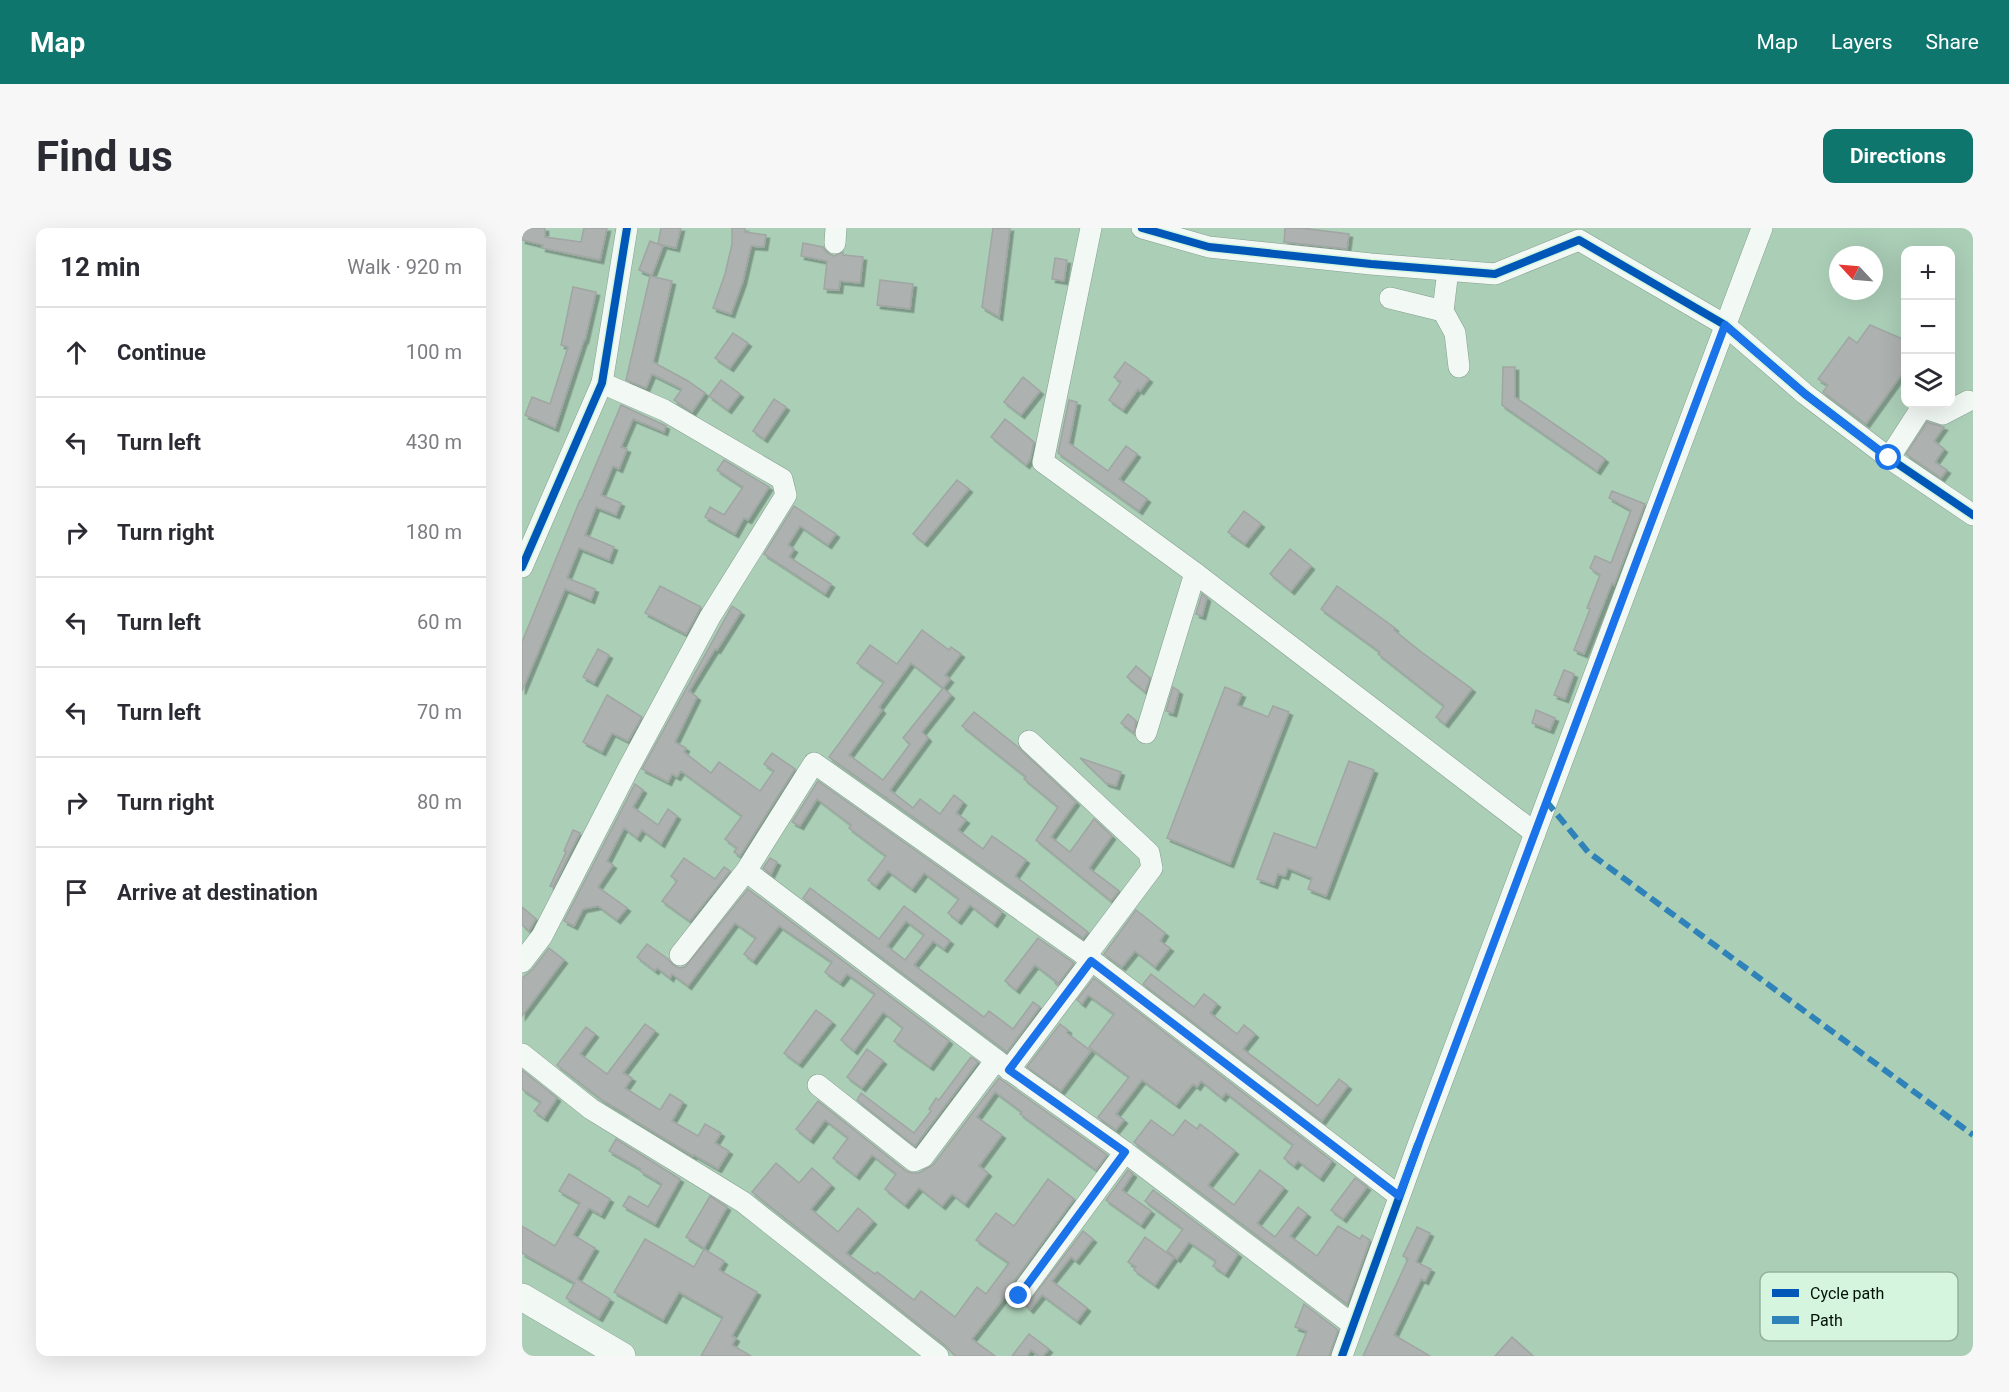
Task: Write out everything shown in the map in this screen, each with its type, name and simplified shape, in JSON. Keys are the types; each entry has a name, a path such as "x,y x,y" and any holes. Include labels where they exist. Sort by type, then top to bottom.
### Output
{"main road":[{"path":"524,1301 622,1356"}],"street":[{"path":"522,567 602,382 627,228"},
{"path":"1091,228 1043,462 1195,573 1535,833"},
{"path":"1142,228 1209,247 1495,274 1579,240 1725,325 1805,394 1889,458 1972,511"},
{"path":"1342,1356 1399,1196 1762,228"},
{"path":"1448,270 1443,311 1455,333 1459,367"},
{"path":"1390,298 1443,311"},
{"path":"522,962 542,936 710,617 786,495 782,479 664,410 602,382"},
{"path":"1889,458 1922,408 1943,414 1968,401"},
{"path":"1146,733 1195,573"},
{"path":"818,1085 915,1161 923,1157 1089,959 1152,868 1149,853 1029,741"},
{"path":"680,955 746,871 814,763 1089,959 1399,1196"},
{"path":"746,871 1002,1065 1125,1152 1353,1325"},
{"path":"522,1054 591,1108 742,1202 938,1356"},
{"path":"1019,1296 1125,1152"}],"building":[{"path":"522,228 545,228 545,237 581,242 584,228 607,228 600,260 542,248 543,245 522,240"},
{"path":"661,228 681,228 676,248 658,244"},
{"path":"732,228 745,228 745,232 766,235 764,247 751,246 743,281 731,314 713,308 725,274 732,244"},
{"path":"993,228 1010,228 999,317 982,307"},
{"path":"1285,228 1349,234 1347,249 1284,242"},
{"path":"650,241 663,246 652,275 639,270"},
{"path":"803,243 823,247 827,253 834,256 843,252 843,255 863,257 860,283 840,281 839,290 824,289 827,261 801,256"},
{"path":"1055,258 1067,260 1064,281 1052,279"},
{"path":"650,276 672,281 653,362 705,393 692,412 674,400 682,389 652,374 646,388 626,380"},
{"path":"880,280 913,284 910,309 877,305"},
{"path":"573,287 596,292 585,340 555,428 525,415 532,397 550,404 568,347 561,345"},
{"path":"1870,325 1901,338 1901,376 1866,424 1823,392 1828,385 1818,379 1849,337 1857,343"},
{"path":"733,333 748,343 730,368 715,358"},
{"path":"1125,362 1149,379 1140,391 1138,389 1123,410 1109,400 1121,382 1114,377"},
{"path":"1503,367 1515,367 1515,397 1605,459 1597,471 1502,405"},
{"path":"1023,377 1040,391 1021,415 1004,402"},
{"path":"721,380 740,394 728,410 709,396"},
{"path":"774,399 786,407 764,439 753,431"},
{"path":"1069,400 1077,402 1069,443 1108,471 1126,446 1137,454 1119,479 1147,499 1139,511 1058,453"},
{"path":"621,405 666,426 664,432 633,419 621,447 627,449 619,469 613,466 601,495 621,503 616,515 596,507 585,535 614,547 609,560 579,548 567,578 595,589 591,600 565,589 522,691 522,642"},
{"path":"1005,419 1034,442 1030,460 1026,465 991,437"},
{"path":"1927,422 1944,427 1934,441 1944,449 1935,462 1947,470 1941,478 1906,454"},
{"path":"724,460 769,487 748,520 744,518 735,534 705,517 710,507 724,515 743,487 717,470"},
{"path":"957,480 969,489 924,543 913,534"},
{"path":"1612,491 1645,504 1584,654 1574,650 1600,575 1590,568 1595,556 1611,563 1631,510 1609,498"},
{"path":"794,506 836,534 828,545 800,526 788,545 794,549 789,557 831,584 825,594 764,554"},
{"path":"1244,511 1261,524 1245,544 1228,532"},
{"path":"1290,549 1311,566 1291,591 1270,574"},
{"path":"660,586 701,607 686,634 645,613"},
{"path":"1337,586 1472,689 1445,724 1436,717 1444,706 1378,654 1380,652 1321,609"},
{"path":"1202,594 1207,598 1202,616 1196,614"},
{"path":"732,606 741,612 689,691 697,697 675,742 686,748 684,752 711,773 719,762 760,791 774,771 764,764 772,753 795,769 740,856 734,852 737,848 725,839 742,816 681,771 677,777 672,774 668,782 642,769"},
{"path":"922,630 949,650 951,647 961,654 945,675 950,679 943,688 951,695 922,732 928,738 890,790 913,808 920,799 940,814 954,795 963,802 956,813 966,820 958,830 983,849 992,836 1026,860 1015,876 1088,932 1083,938 829,757 884,682 857,663 870,645 897,664","holes":["911,663 943,688 903,738 910,744 883,780 849,755 882,710 879,707"]},
{"path":"598,649 609,655 594,683 583,677"},
{"path":"1136,666 1150,678 1145,692 1127,677"},
{"path":"1564,670 1574,674 1565,699 1554,695"},
{"path":"1173,687 1179,691 1173,713 1166,711"},
{"path":"1225,687 1242,694 1237,705 1268,717 1273,706 1289,712 1230,864 1167,838"},
{"path":"607,695 642,717 628,741 612,733 602,752 583,742"},
{"path":"1536,710 1555,718 1550,730 1532,723"},
{"path":"974,712 1018,747 1076,802 1051,837 1070,852 1094,819 1112,836 1089,868 1119,891 1111,901 1036,840 1058,807 1024,779 1026,777 962,726"},
{"path":"1128,714 1136,721 1134,733 1121,723"},
{"path":"1080,758 1121,772 1116,786 1106,783"},
{"path":"1349,761 1374,770 1326,896 1308,889 1312,878 1288,868 1285,876 1278,874 1274,885 1257,879 1274,833 1316,848"},
{"path":"818,781 1002,912 994,924 970,905 958,921 948,913 959,899 924,873 912,889 888,871 876,886 868,880 886,856 849,828 851,825 817,799 800,826 792,822"},
{"path":"635,784 643,790 633,807 658,825 668,809 677,816 661,844 642,830 637,838 624,828 607,861 613,865 598,887 627,908 617,920 598,906 583,909 574,926 564,921"},
{"path":"573,830 580,833 553,887 550,886 566,852 564,851"},
{"path":"684,858 715,879 724,867 730,871 690,921 662,901 677,881 671,876"},
{"path":"770,858 777,862 771,874 763,868"},
{"path":"810,888 879,939 904,906 950,941 944,949 933,941 914,965 984,1017 989,1011 1013,1029 1033,1002 1040,1007 1007,1052 803,898","holes":["906,921 924,935 905,960 887,946"]},
{"path":"748,889 949,1041 930,1067 894,1041 903,1028 883,1012 854,1051 841,1040 875,994 847,974 840,983 825,972 832,962 779,926 753,961 744,954 756,938 735,923 688,986 672,974 670,978 657,968 655,971 637,957 647,944 673,965 679,968 685,967"},
{"path":"522,907 536,919 529,931 522,925"},
{"path":"1136,910 1165,933 1160,941 1170,948 1155,967 1135,951 1122,967 1104,954"},
{"path":"1038,938 1074,963 1057,985 1055,983 1057,982 1035,965 1016,990 1005,981"},
{"path":"549,948 564,960 522,1016 522,978 532,970"},
{"path":"1151,974 1194,1007 1204,994 1217,1004 1210,1013 1237,1034 1244,1025 1255,1034 1243,1049 1318,1106 1339,1079 1348,1086 1322,1121 1143,984"},
{"path":"1094,978 1332,1161 1320,1178 1298,1161 1294,1166 1284,1158 1293,1145 1226,1093 1222,1098 1201,1081 1197,1087 1193,1084 1176,1105 1142,1080 1116,1114 1124,1120 1116,1130 1098,1117 1129,1077 1089,1047 1114,1014 1088,995 1082,1004 1077,1000"},
{"path":"816,1010 832,1022 799,1064 784,1053"},
{"path":"645,1024 655,1031 623,1073 632,1078 625,1088 660,1110 670,1094 683,1102 672,1121 698,1136 705,1124 721,1133 715,1143 729,1151 718,1169 602,1100 557,1065 586,1027 595,1034 580,1054 607,1074"},
{"path":"1060,1024 1068,1030 1067,1033 1091,1051 1061,1091 1027,1067"},
{"path":"867,1049 883,1061 862,1088 847,1077"},
{"path":"971,1057 978,1062 915,1146 857,1100 861,1093 914,1133 931,1111 929,1109 936,1098 939,1100"},
{"path":"522,1070 557,1098 544,1118 534,1111 541,1102 522,1089"},
{"path":"999,1078 1107,1155 1096,1170 1020,1114 1022,1112 995,1092 977,1117 1002,1135 979,1166 988,1173 965,1204 952,1194 942,1206 919,1188 905,1205 885,1189 896,1174 872,1155 856,1176 833,1158 848,1138 825,1120 810,1140 796,1129 818,1101 906,1171 919,1173 933,1165"},
{"path":"1151,1120 1173,1136 1185,1120 1197,1129 1200,1124 1235,1151 1208,1185 1234,1205 1260,1170 1284,1188 1257,1223 1275,1237 1298,1207 1307,1214 1290,1236 1317,1256 1338,1226 1360,1239 1362,1235 1370,1240 1347,1304 1134,1142"},
{"path":"616,1139 680,1179 655,1224 623,1206 629,1196 648,1207 662,1184 609,1151"},
{"path":"776,1163 799,1183 812,1168 831,1185 811,1209 838,1232 858,1208 873,1221 846,1253 875,1274 877,1272 914,1300 921,1291 955,1317 977,1287 986,1294 1009,1263 976,1240 996,1213 1014,1226 1048,1179 1074,1199 972,1339 995,1356 955,1356 946,1346 752,1192"},
{"path":"1128,1170 1133,1174 1122,1190 1151,1211 1141,1225 1106,1200"},
{"path":"569,1174 610,1199 601,1215 589,1208 573,1235 595,1248 577,1279 610,1299 599,1318 566,1298 575,1283 522,1253 522,1226 555,1246 580,1203 559,1191"},
{"path":"1355,1178 1367,1187 1343,1219 1331,1210"},
{"path":"1153,1190 1238,1254 1225,1274 1213,1266 1216,1261 1189,1242 1177,1259 1167,1251 1183,1229 1145,1201"},
{"path":"710,1196 727,1207 704,1248 686,1237"},
{"path":"1417,1227 1430,1233 1416,1262 1431,1269 1425,1281 1421,1279 1394,1335 1430,1356 1363,1356 1408,1259 1403,1256"},
{"path":"1083,1231 1093,1239 1076,1261 1071,1257 1052,1281 1087,1308 1077,1321 1042,1295 1030,1310 1026,1306"},
{"path":"1145,1237 1174,1258 1155,1285 1134,1270 1136,1267 1128,1262"},
{"path":"645,1239 694,1267 704,1249 724,1261 719,1270 757,1292 732,1336 736,1338 732,1345 751,1356 701,1356 723,1317 679,1292 663,1320 614,1292"},
{"path":"1304,1304 1338,1330 1329,1356 1297,1356 1307,1331 1295,1327"},
{"path":"1029,1334 1049,1349 1043,1356 1031,1350 1027,1356 1012,1356"},
{"path":"1512,1337 1533,1356 1495,1356"}],"marked path":[{"path":"1546,801 1588,852 1973,1135"}],"cycle path":[{"path":"522,567 602,383 627,228"},
{"path":"1142,228 1209,247 1495,274 1579,240 1725,325 1805,394 1889,458 1973,515"},
{"path":"1342,1356 1418,1145"}],"route":[{"path":"1019,1296 1125,1152 1009,1070 1091,961 1399,1196 1725,325 1805,394 1889,458"}]}
